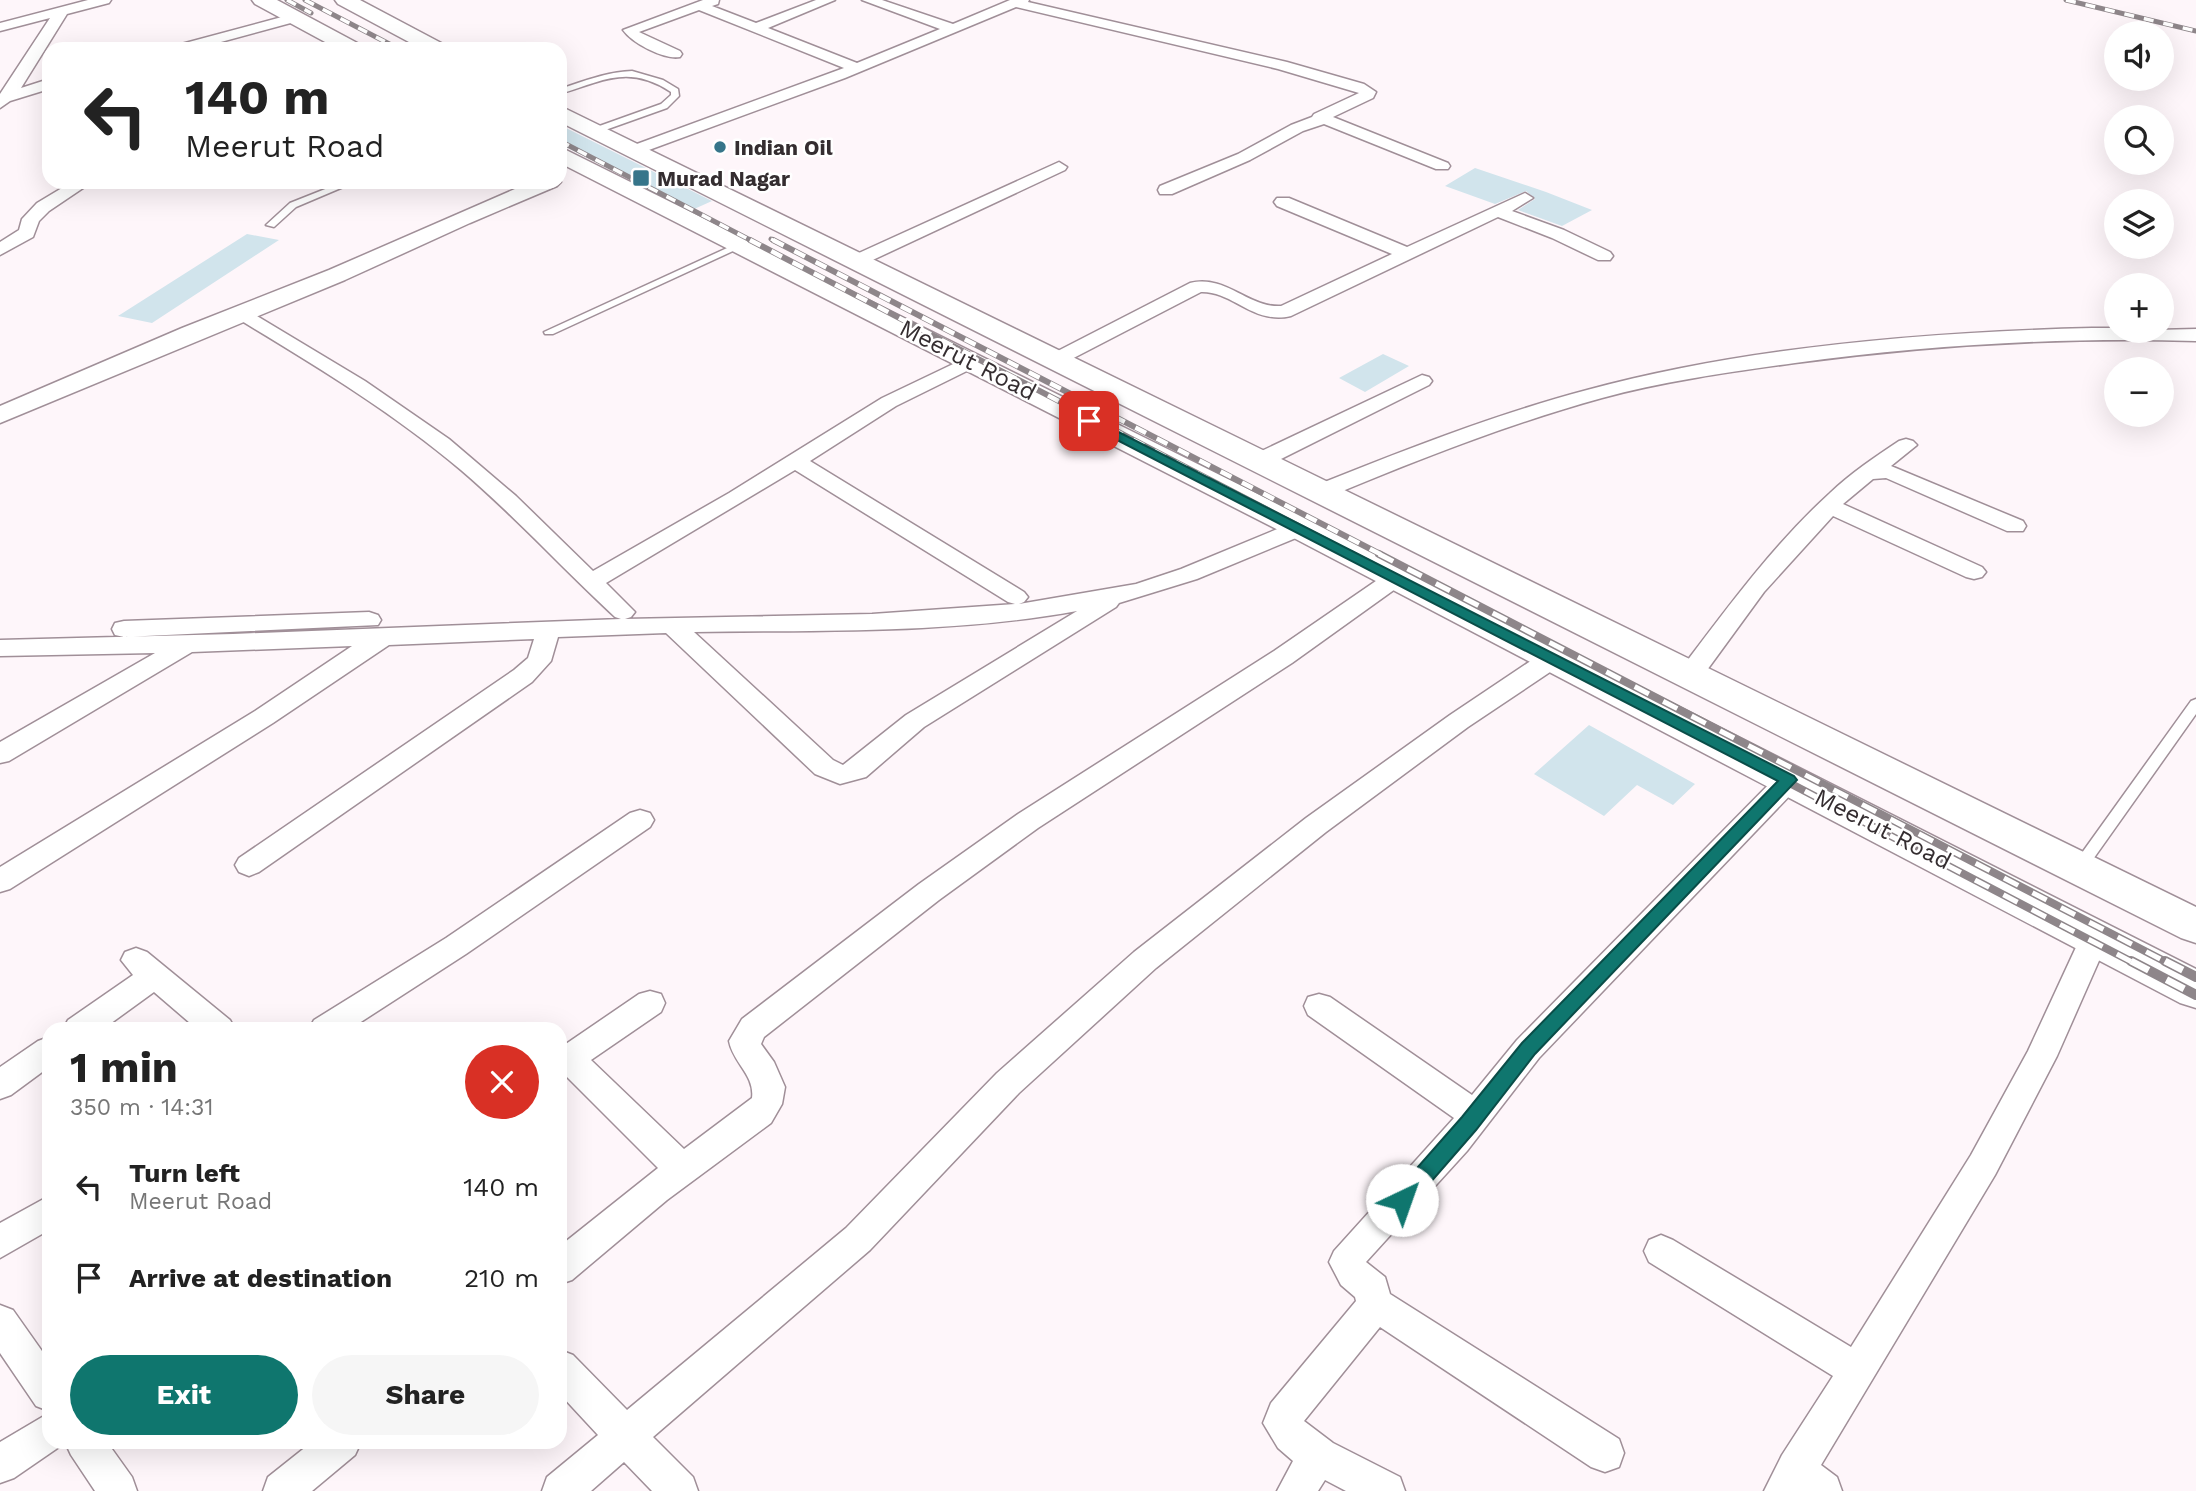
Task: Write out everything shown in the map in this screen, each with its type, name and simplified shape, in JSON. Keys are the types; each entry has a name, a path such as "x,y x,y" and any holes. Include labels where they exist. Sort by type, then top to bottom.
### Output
{"highway":[{"path":"262,0 340,42"},
{"path":"348,0 425,42"},
{"name":"Meerut Road","path":"567,117 2196,926"},
{"name":"Meerut Road","path":"569,167 696,223 972,361 2196,990"},
{"path":"696,223 742,205"}],"street":[{"path":"0,27 104,0"},
{"path":"675,54 635,36 630,30 715,0"},
{"path":"755,28 828,0"},
{"path":"869,0 955,29"},
{"path":"632,151 858,68 1018,2 1282,65 1348,83 1368,92 1363,98 1322,115 1323,120"},
{"path":"698,5 858,68"},
{"path":"4,100 61,12"},
{"path":"204,42 293,18"},
{"path":"4,100 42,86"},
{"path":"1166,190 1264,148 1297,128 1323,120 1442,166"},
{"path":"856,261 1059,167"},
{"path":"0,250 26,233 31,219 43,207 73,189"},
{"path":"0,415 534,189"},
{"path":"1055,360 1197,287 1209,286 1264,311 1278,313 1291,310 1405,253 1525,198"},
{"path":"1283,202 1405,253"},
{"path":"1497,211 1558,234 1604,256"},
{"path":"242,313 319,359 447,448 553,542 590,582 623,612"},
{"path":"1320,492 1475,431 1597,394 1678,376 1833,352 1973,337 2064,332 2196,335"},
{"path":"590,582 737,498 889,402 972,361"},
{"path":"1258,461 1422,381"},
{"path":"1690,675 1756,587 1829,506 1906,444"},
{"path":"795,461 1016,597"},
{"path":"1867,474 1886,471 1900,475 2015,526"},
{"path":"1829,506 1974,572"},
{"path":"0,648 185,645 623,612 977,617 1122,594 1179,577 1288,522"},
{"path":"0,633 548,631 672,625 771,615 963,603 1103,583 1158,568 1288,522"},
{"path":"567,1262 682,1169 760,1113 769,1103 771,1088 746,1047 745,1041 754,1028 929,892 1028,821 1283,657 1396,577"},
{"path":"672,625 824,767 839,776 848,775 915,721 1122,594"},
{"path":"249,865 523,676 539,661 548,631"},
{"path":"0,881 272,712 370,632"},
{"path":"0,754 185,645"},
{"path":"561,1491 623,1435 858,1239 1008,1083 1145,960 1316,825 1459,721 1553,658"},
{"path":"1385,1491 1319,1455 1282,1423 1284,1416 1374,1303 1373,1289 1348,1269 1346,1262 1349,1256 1420,1181 1528,1049 1789,780"},
{"path":"336,1022 456,946 640,820"},
{"path":"1801,1484 1856,1370 1983,1165 2041,1056 2094,938"},
{"path":"87,1022 145,968 211,1022"},
{"path":"567,1060 650,1003"},
{"path":"1319,1006 1475,1115"},
{"path":"0,1085 42,1056"},
{"path":"567,1065 682,1169"},
{"path":"0,1242 42,1215"},
{"path":"1661,1251 1856,1370"},
{"path":"1374,1303 1605,1453"},
{"path":"0,1322 42,1383"},
{"path":"567,1375 679,1491"},
{"path":"0,1464 42,1437"},
{"path":"89,1449 118,1491"},
{"path":"282,1491 333,1449"},
{"path":"1296,1491 1319,1455"}],"lane":[{"path":"567,90 622,72 637,74 675,91 675,96 664,106 594,131"},
{"path":"271,225 293,205 333,189"},
{"path":"549,332 741,245"},
{"path":"2079,868 2196,704"}],"building":[{"path":"567,128 712,201 692,210 567,148"},
{"path":"1475,168 1592,210 1562,226 1518,210 1535,199 1526,191 1495,204 1445,186"},
{"path":"247,234 279,240 152,323 118,316"},
{"path":"1383,354 1409,366 1365,392 1339,378"},
{"path":"1589,725 1695,784 1673,805 1637,785 1604,816 1534,774"}],"railway":[{"path":"287,0 311,13"},
{"path":"305,0 386,42"},
{"path":"2066,0 2196,31"},
{"path":"567,145 754,242"},
{"path":"750,240 1354,555"},
{"path":"773,240 777,242"},
{"path":"773,240 1382,555"},
{"path":"1351,554 2134,963"},
{"path":"1379,554 2168,963"},
{"path":"2131,961 2196,995"},
{"path":"2165,961 2196,977"}],"place":[{"name":"Indian Oil","path":"720,147"},
{"name":"Murad Nagar","path":"641,178"}],"route":[{"path":"1089,421 1789,780 1528,1049 1469,1124 1402,1200"}]}
